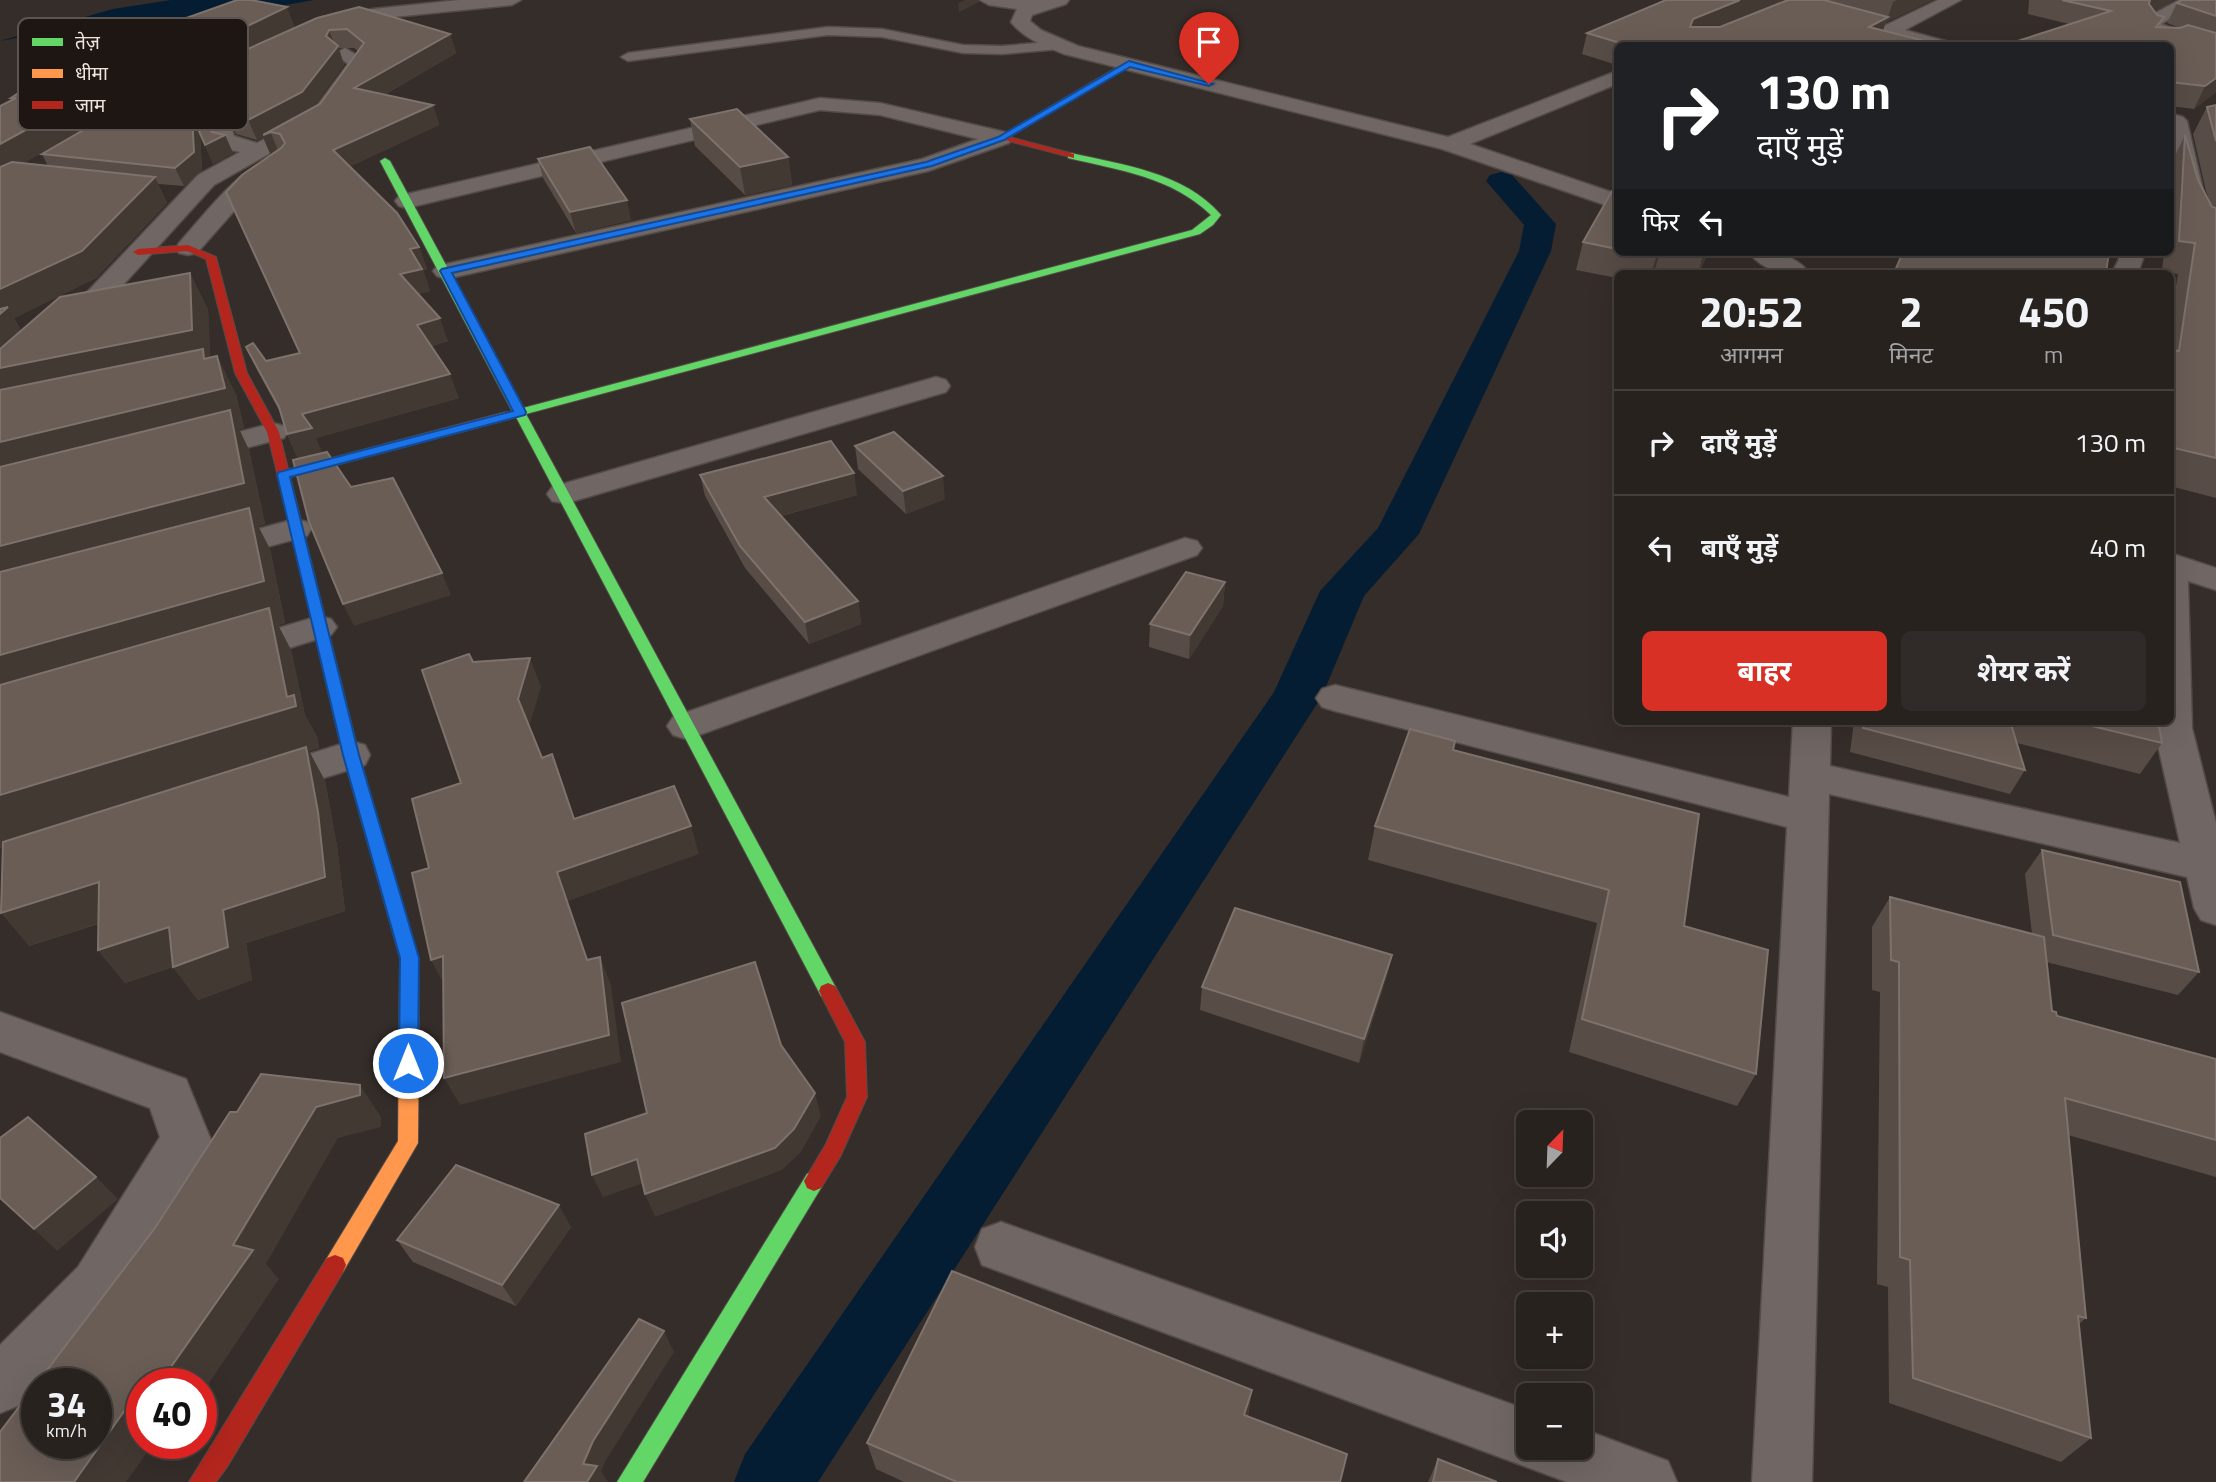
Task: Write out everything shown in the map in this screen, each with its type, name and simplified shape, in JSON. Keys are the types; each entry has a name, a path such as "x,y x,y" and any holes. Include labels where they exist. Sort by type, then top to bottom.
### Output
{"street":[{"path":"304,36 347,20 373,14 512,0"},
{"path":"989,0 1038,6"},
{"path":"1060,0 1024,12 1020,22 1034,34 1060,45 1450,144 1614,201"},
{"path":"1888,31 1952,0"},
{"path":"2151,3 2185,5"},
{"path":"2185,5 2150,23 2166,41 2195,43"},
{"path":"1821,13 1928,42"},
{"path":"248,62 281,47"},
{"path":"0,391 64,333 188,196 206,180 317,118 326,110 356,68 358,62 345,54"},
{"path":"446,271 928,164 1001,138 1129,64"},
{"path":"1450,144 1614,78"},
{"path":"1573,94 1606,105"},
{"path":"283,475 1196,232 1210,223 1216,215 1211,207 1150,176 880,108 820,104 407,201"},
{"path":"2176,121 2187,197"},
{"path":"221,130 224,139 230,143 259,150"},
{"path":"188,248 241,189 315,141"},
{"path":"385,161 855,1042 857,1097 833,1150 629,1482"},
{"path":"163,193 188,196"},
{"path":"138,252 188,248 211,257 228,375 273,432 351,755 410,958 408,1143 219,1459 201,1482"},
{"path":"1768,256 1792,270"},
{"path":"563,494 936,386"},
{"path":"169,459 273,432"},
{"path":"188,558 295,529"},
{"path":"686,726 1185,548"},
{"path":"2174,565 2216,580"},
{"path":"200,663 319,627"},
{"path":"1335,698 1809,797 2212,888 2173,725"},
{"path":"1782,1482 1812,725"},
{"path":"234,792 351,755"},
{"path":"0,1032 169,1094 186,1140 97,1285 0,1385"},
{"path":"1001,1247 1516,1435"},
{"path":"1587,1460 1647,1482"}],"lane":[{"path":"628,57 828,31 882,33 963,49 1002,50 1060,45"}],"water":[{"path":"171,0 314,0 239,13 172,18 81,18 113,9"}],"building":[{"path":"237,0 287,7 248,26 248,18 186,18"},
{"path":"1666,0 1740,0 1693,19 1690,27 1720,27 1788,0 1824,0 1888,17 1869,27 1928,42 1617,42 1587,33"},
{"path":"2062,0 2150,0 2149,4 2157,15 2164,17 2156,27 2180,28 2188,25 2216,33 2216,78 2205,86 2174,82 2174,42 2014,42 2111,11"},
{"path":"2182,0 2216,0 2216,16 2177,3"},
{"path":"359,7 450,34 354,88 433,105 333,150 397,213 419,247 410,249 422,269 400,274 440,318 417,325 450,374 302,414 312,428 287,434 279,407 246,347 253,343 266,361 300,353 226,192 242,175 285,143 280,134 271,132 263,135 320,104 364,43 347,29 329,30 326,36 338,46 302,92 248,120 248,49 317,18"},
{"path":"18,93 18,130 26,130 0,144 0,106 16,98 11,98"},
{"path":"2216,105 2216,141 2207,107"},
{"path":"737,109 788,157 740,167 690,119"},
{"path":"83,130 193,130 194,152 175,168 42,154"},
{"path":"198,130 210,130 225,135 205,145"},
{"path":"2185,135 2198,180 2212,207 2216,208 2216,458 2174,448 2174,350 2179,351 2195,243 2179,241"},
{"path":"590,147 627,200 570,212 538,159"},
{"path":"12,162 155,177 82,251 0,289 0,167"},
{"path":"1612,191 1614,191 1614,248 1583,242"},
{"path":"1901,256 2108,256 2106,270 1895,270"},
{"path":"190,273 192,330 0,368 0,349 60,297"},
{"path":"203,349 204,359 217,356 225,388 0,442 0,390"},
{"path":"230,410 244,483 0,546 0,467"},
{"path":"894,432 943,476 903,491 855,446"},
{"path":"831,441 854,473 764,497 858,601 805,622 740,546 700,475"},
{"path":"327,452 351,487 393,478 442,573 343,604 309,522 293,460"},
{"path":"249,508 264,581 0,655 0,572"},
{"path":"1186,572 1225,582 1190,635 1150,624"},
{"path":"269,608 287,697 294,695 296,706 0,795 0,685"},
{"path":"469,654 473,662 530,658 518,699 542,758 552,754 574,819 674,786 691,826 557,872 587,960 600,957 609,1035 444,1078 443,956 431,960 412,873 429,868 412,799 461,783 422,670"},
{"path":"1863,725 2011,725 2025,770 1863,728"},
{"path":"2088,725 2159,725 2162,743"},
{"path":"1410,729 1455,741 1453,750 1699,814 1684,926 1768,950 1756,1074 1582,1019 1609,890 1375,826"},
{"path":"306,747 318,812 325,877 223,910 228,947 173,967 169,927 98,950 99,882 1,913 3,842"},
{"path":"2042,850 2180,882 2199,972 2053,935"},
{"path":"1890,897 2044,937 2052,1011 2056,1012 2057,1016 2216,1059 2216,1140 2065,1098 2086,1318 2078,1316 2091,1438 1913,1378 1910,1260 1900,1257 1899,962 1891,960"},
{"path":"1235,908 1392,955 1364,1039 1202,987"},
{"path":"755,962 781,1045 815,1093 794,1129 775,1148 645,1194 637,1159 592,1175 585,1134 647,1113 622,1003"},
{"path":"261,1074 360,1085 360,1095 316,1107 233,1245 253,1250 170,1368 126,1368 126,1409 112,1428 112,1368 49,1368 155,1228 230,1112 237,1112"},
{"path":"28,1117 96,1177 34,1229 0,1198 0,1138"},
{"path":"456,1165 559,1205 502,1285 397,1240"},
{"path":"952,1271 1252,1390 1244,1415 1347,1454 1340,1482 957,1482 867,1443"},
{"path":"639,1319 664,1331 593,1441 583,1464 597,1466 587,1482 524,1482"},
{"path":"21,1404 21,1459 90,1459 74,1482 0,1482 0,1432"},
{"path":"1438,1459 1497,1482 1433,1482"}],"waterway":[{"path":"773,1482 1297,696 1343,591 1397,534 1535,251 1540,224 1501,181"}],"traffic: fast":[{"path":"506,416 1196,232 1210,223 1216,215 1202,201 1168,182 1129,169 1071,156"},
{"path":"385,161 828,991"},
{"path":"288,493 351,755 409,958 409,1032"},
{"path":"629,1482 814,1181"}],"traffic: slow":[{"path":"283,475 506,416"},
{"path":"335,1265 408,1143 409,1032"}],"traffic: jam":[{"path":"1071,156 1001,138 1129,64"},
{"path":"138,252 188,248 211,257 241,373 273,432 288,493"},
{"path":"814,1181 833,1150 857,1097 855,1042 828,991"},
{"path":"201,1482 219,1459 335,1265"}],"route":[{"path":"408,1063 410,958 351,755 283,475 520,412 446,271 928,164 990,144 1129,64 1209,84"}]}
